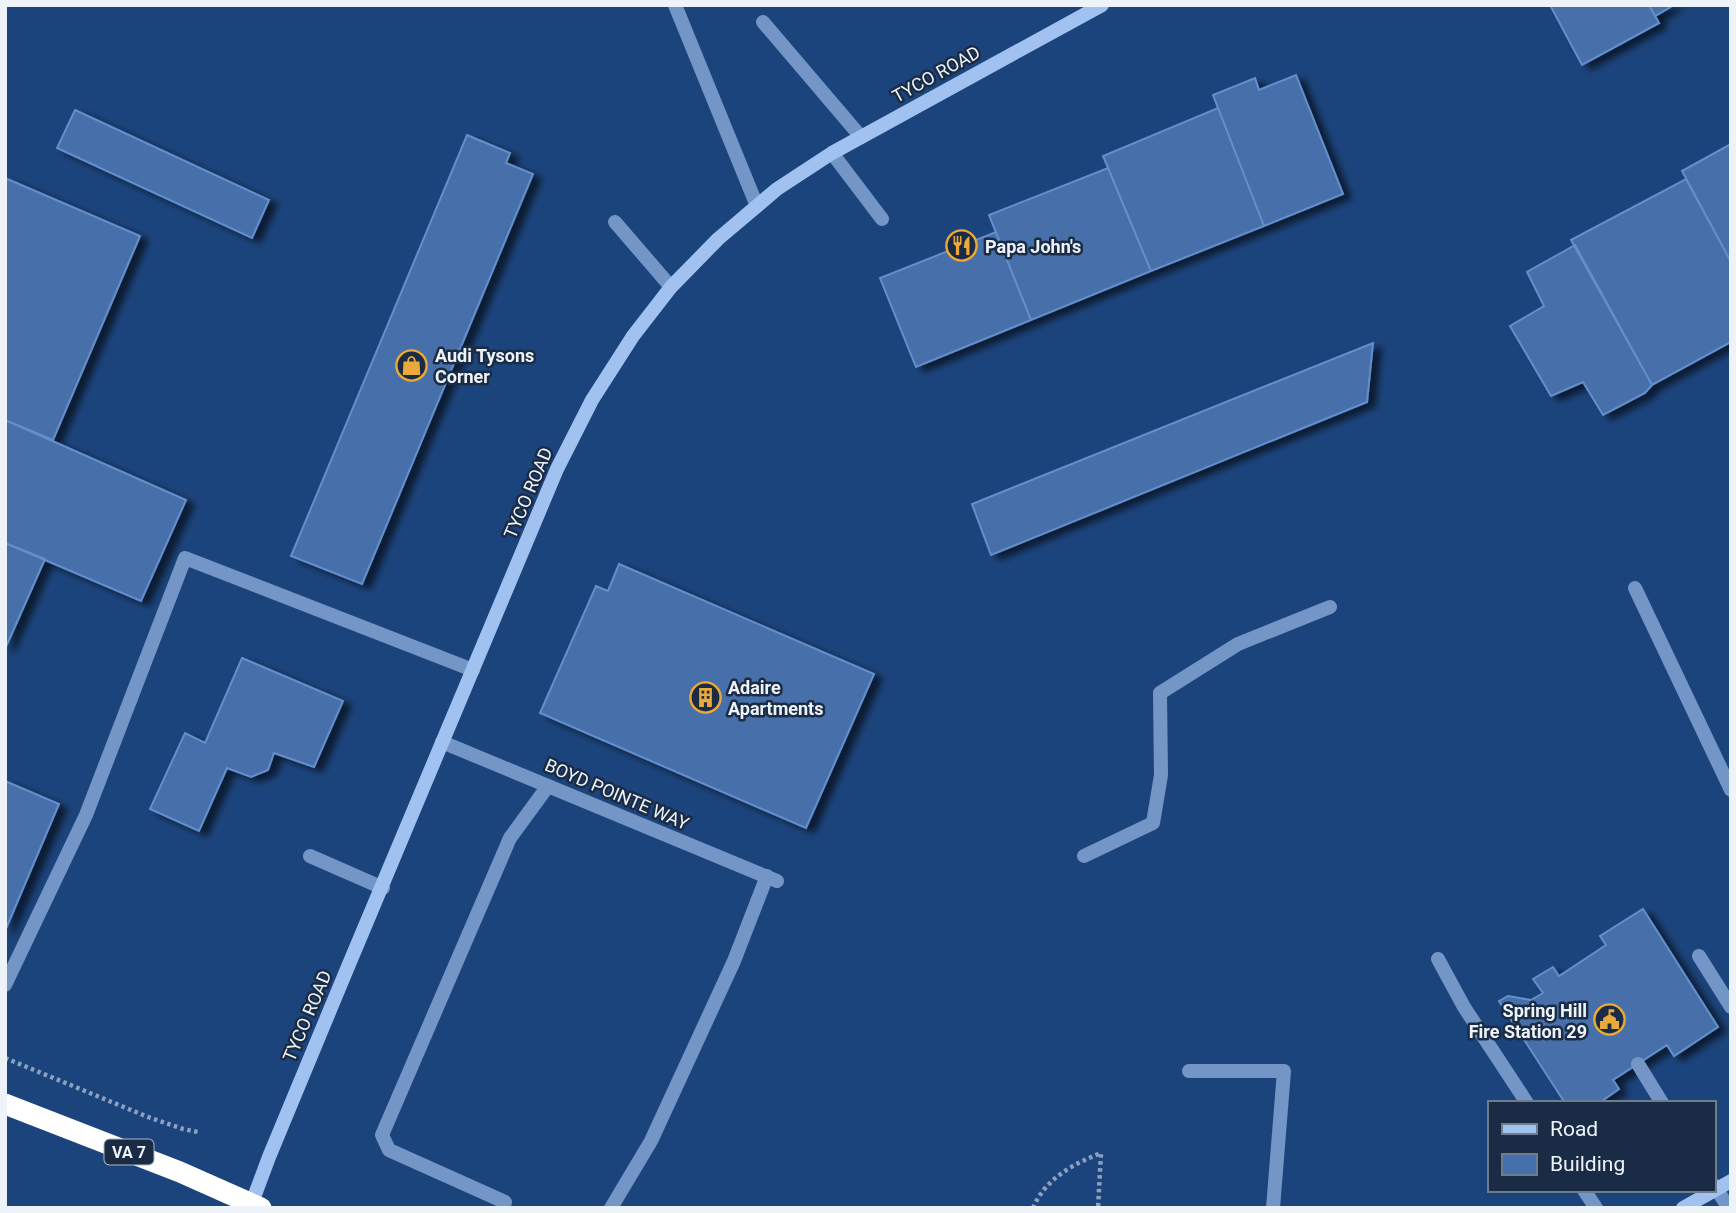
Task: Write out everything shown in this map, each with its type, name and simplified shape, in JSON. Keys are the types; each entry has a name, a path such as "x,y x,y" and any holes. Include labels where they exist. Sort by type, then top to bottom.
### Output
{"highway":[{"name":"VA 7","path":"5,1104 180,1172 254,1206"}],"street":[{"path":"675,5 757,206"},
{"name":"TYCO ROAD","path":"254,1206 279,1132 557,469 592,400 633,336 671,288 718,239 777,189 832,153 1101,5"},
{"path":"763,22 861,137"},
{"path":"832,153 881,219"},
{"path":"615,222 671,288"},
{"path":"5,985 86,815 185,558 473,670"},
{"path":"1635,588 1731,790"},
{"path":"1084,856 1153,823 1161,775 1160,693 1238,643 1330,607"},
{"name":"BOYD POINTE WAY","path":"442,742 772,879 651,1141 611,1208"},
{"path":"509,1206 388,1150 382,1135 510,838 548,786"},
{"path":"310,856 383,888"},
{"path":"1699,956 1731,1007"},
{"path":"1438,959 1464,1007 1526,1101"},
{"path":"1637,1064 1661,1101"},
{"path":"1189,1071 1284,1071 1273,1208"},
{"path":"1729,1208 1715,1186 1731,1181"},
{"path":"1585,1192 1596,1208"},
{"path":"1683,1208 1706,1192"}],"path":[{"path":"5,1058 148,1117 198,1132"},
{"path":"1033,1208 1044,1189 1058,1175 1101,1153 1098,1208"}],"building":[{"path":"1550,5 1649,5 1659,23 1582,65"},
{"path":"1649,5 1674,5 1655,16"},
{"path":"1296,75 1343,194 1264,226 1213,95 1255,78 1259,90"},
{"path":"1218,108 1264,226 1151,271 1103,156"},
{"path":"75,110 269,200 252,238 57,148"},
{"name":"Audi Tysons Corner","path":"467,135 510,153 506,163 533,174 362,584 291,556"},
{"path":"1731,144 1731,262 1682,171"},
{"path":"1108,168 1151,271 1031,320 989,215"},
{"path":"5,178 140,236 53,440 5,420"},
{"path":"1686,179 1731,262 1731,342 1652,385 1571,240"},
{"path":"996,232 1031,320 916,367 880,278"},
{"path":"1575,245 1652,385 1645,393 1603,415 1583,382 1551,396 1510,326 1544,306 1527,272"},
{"path":"1373,343 1367,402 991,555 972,504"},
{"path":"5,420 186,500 141,601 5,543"},
{"path":"5,543 45,559 5,649"},
{"name":"Adaire Apartments","path":"619,564 874,674 806,828 540,713 596,586 608,591"},
{"path":"242,658 343,701 314,767 274,753 268,770 251,777 227,768 199,831 150,809 185,733 205,743"},
{"path":"5,781 59,804 5,931"},
{"path":"1643,909 1718,1027 1674,1056 1667,1045 1613,1080 1619,1089 1602,1101 1564,1101 1499,1001 1508,996 1531,1000 1543,993 1533,979 1553,967 1559,976 1606,945 1600,936"}],"place":[{"name":"Papa John's","path":"962,246"},
{"name":"Audi Tysons Corner","path":"412,365"},
{"name":"Adaire Apartments","path":"705,697"},
{"name":"Spring Hill Fire Station 29","path":"1610,1020"}]}
